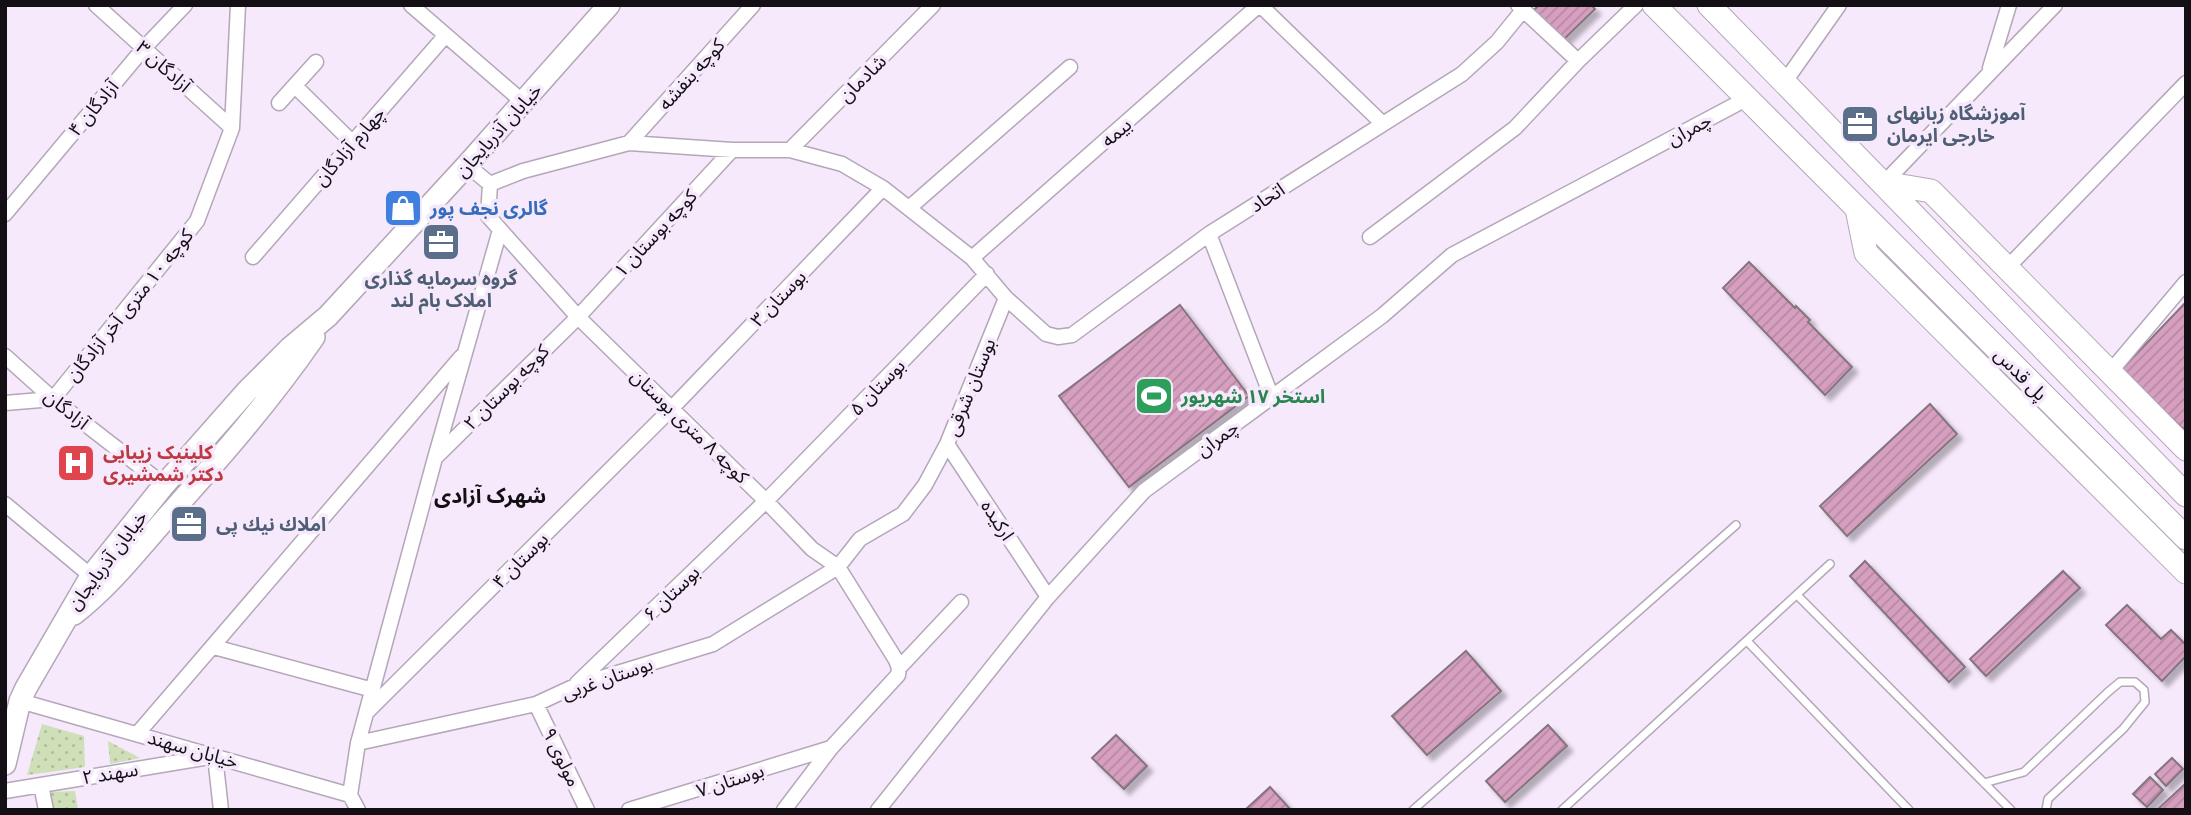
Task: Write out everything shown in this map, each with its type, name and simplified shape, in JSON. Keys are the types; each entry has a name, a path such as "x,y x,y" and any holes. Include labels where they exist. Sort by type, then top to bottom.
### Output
{"main road":[{"name":"پل قدس","path":"1654,5 2186,538"},
{"name":"پل قدس","path":"1709,5 2186,495"},
{"path":"1884,183 1931,191 2186,449"},
{"path":"1857,209 1866,253 2186,572"}],"street":[{"name":"آزادگان ۳","path":"96,5 232,128"},
{"name":"آزادگان ۴","path":"5,214 144,48 185,5"},
{"name":"کوچه ۱۰ متری آخر آزادگان","path":"53,399 197,221 232,128 238,5"},
{"path":"411,5 523,102"},
{"name":"خیابان آذربایجان","path":"5,764 20,701 61,624 91,576 164,485 247,391 290,348 328,316 609,5"},
{"name":"کوچه بنفشه","path":"629,144 753,5"},
{"name":"شادمان","path":"790,150 933,5"},
{"path":"1260,5 1382,123"},
{"name":"بیمه","path":"972,258 1260,5"},
{"path":"1370,236 1515,128 1636,5"},
{"path":"1784,83 1839,5"},
{"path":"1988,72 2009,5"},
{"path":"1884,183 2055,5"},
{"path":"1520,8 1578,61"},
{"name":"اتحاد","path":"1006,298 1046,334 1058,337 1072,335 1209,234 1462,74 1497,42 1520,8"},
{"name":"چهارم آزادگان","path":"253,257 445,36"},
{"path":"279,103 316,62"},
{"path":"909,208 1070,67"},
{"path":"2007,268 2186,83"},
{"path":"295,86 352,142"},
{"name":"چمران","path":"878,810 1048,597 1144,491 1382,316 1451,255 1746,99"},
{"path":"467,165 490,184 523,172 629,144 732,150 790,150 842,164 883,188 972,258 1006,298"},
{"name":"کوچه بوستان ۱","path":"578,317 732,150"},
{"name":"کوچه ۸ متری بوستان","path":"490,184 488,216 578,317 812,549 838,567 899,668"},
{"name":"بوستان ۳","path":"672,408 883,188"},
{"path":"358,810 350,794 358,743 500,230"},
{"path":"1209,234 1272,398"},
{"name":"بوستان ۵","path":"766,501 987,274"},
{"path":"2110,372 2186,282"},
{"name":"بوستان شرقی","path":"838,567 860,539 903,514 925,485 947,444 1006,298"},
{"name":"خیابان آذربایجان","path":"61,624 99,595 216,462 286,377 328,316"},
{"name":"کوچه بوستان ۲","path":"435,458 578,317"},
{"path":"138,733 464,353"},
{"name":"آزادگان","path":"5,356 53,399 164,485"},
{"path":"5,403 53,399"},
{"name":"بوستان ۴","path":"367,712 672,408"},
{"name":"ارکیده","path":"947,444 1048,597"},
{"name":"بوستان ۶","path":"575,686 766,501"},
{"path":"5,504 91,576"},
{"name":"بوستان غربی","path":"358,743 536,704 575,686 713,644 838,567"},
{"path":"784,810 831,748 898,675 899,668 961,602"},
{"path":"214,647 373,690"},
{"name":"خیابان سهند","path":"20,701 350,794"},
{"name":"مولوی ۹","path":"536,704 587,810"},
{"name":"بوستان ۷","path":"629,810 831,748"},
{"path":"215,756 221,810"},
{"name":"سهند ۲","path":"5,791 215,756"},
{"path":"41,785 46,810"}],"lane":[{"path":"1413,810 1736,525"},
{"path":"1562,810 1830,564"},
{"path":"1797,595 2011,810"},
{"path":"1747,641 1909,810"},
{"path":"1984,782 2024,772 2120,682 2135,682 2144,690 2145,702 2123,729 2048,799 2046,810"}],"green space":[{"path":"42,724 84,736 85,767 27,775"},
{"path":"108,741 140,758 110,764"},
{"path":"75,791 78,810 51,810 51,792"}],"building":[{"path":"1539,5 1591,5 1595,9 1560,43 1530,14"},
{"path":"1749,262 1810,320 1808,322 1852,367 1825,395 1723,288"},
{"path":"2186,302 2186,426 2183,429 2121,370"},
{"name":"استخر ١٧ شهریور","path":"1180,305 1249,396 1129,487 1059,396"},
{"path":"1930,404 1957,434 1847,536 1820,506"},
{"path":"1865,561 1965,667 1949,682 1850,576"},
{"path":"2063,571 2080,588 1986,676 1970,659"},
{"path":"2127,605 2161,639 2171,630 2186,645 2186,656 2162,681 2106,625"},
{"path":"1466,651 1501,691 1427,755 1392,716"},
{"path":"1548,725 1567,746 1505,802 1486,781"},
{"path":"1116,735 1147,766 1124,789 1092,758"},
{"path":"2172,758 2183,769 2166,786 2155,774"},
{"path":"2150,777 2163,790 2147,807 2133,794"},
{"path":"2186,783 2186,810 2158,809"},
{"path":"1270,787 1291,810 1245,810"}],"place":[{"name":"آموزشگاه زبانهای خارجی ایرمان","path":"1860,124"},
{"name":"گالری نجف پور","path":"403,208"},
{"name":"گروه سرمایه گذاری املاک بام لند","path":"441,242"},
{"name":"استخر ١٧ شهریور","path":"1154,396"},
{"name":"کلینیک زیبایی دکتر شمشیری","path":"76,463"},
{"name":"املاك نيك پى","path":"189,524"}],"district":[{"name":"شهرک آزادی","path":"490,495"}]}
